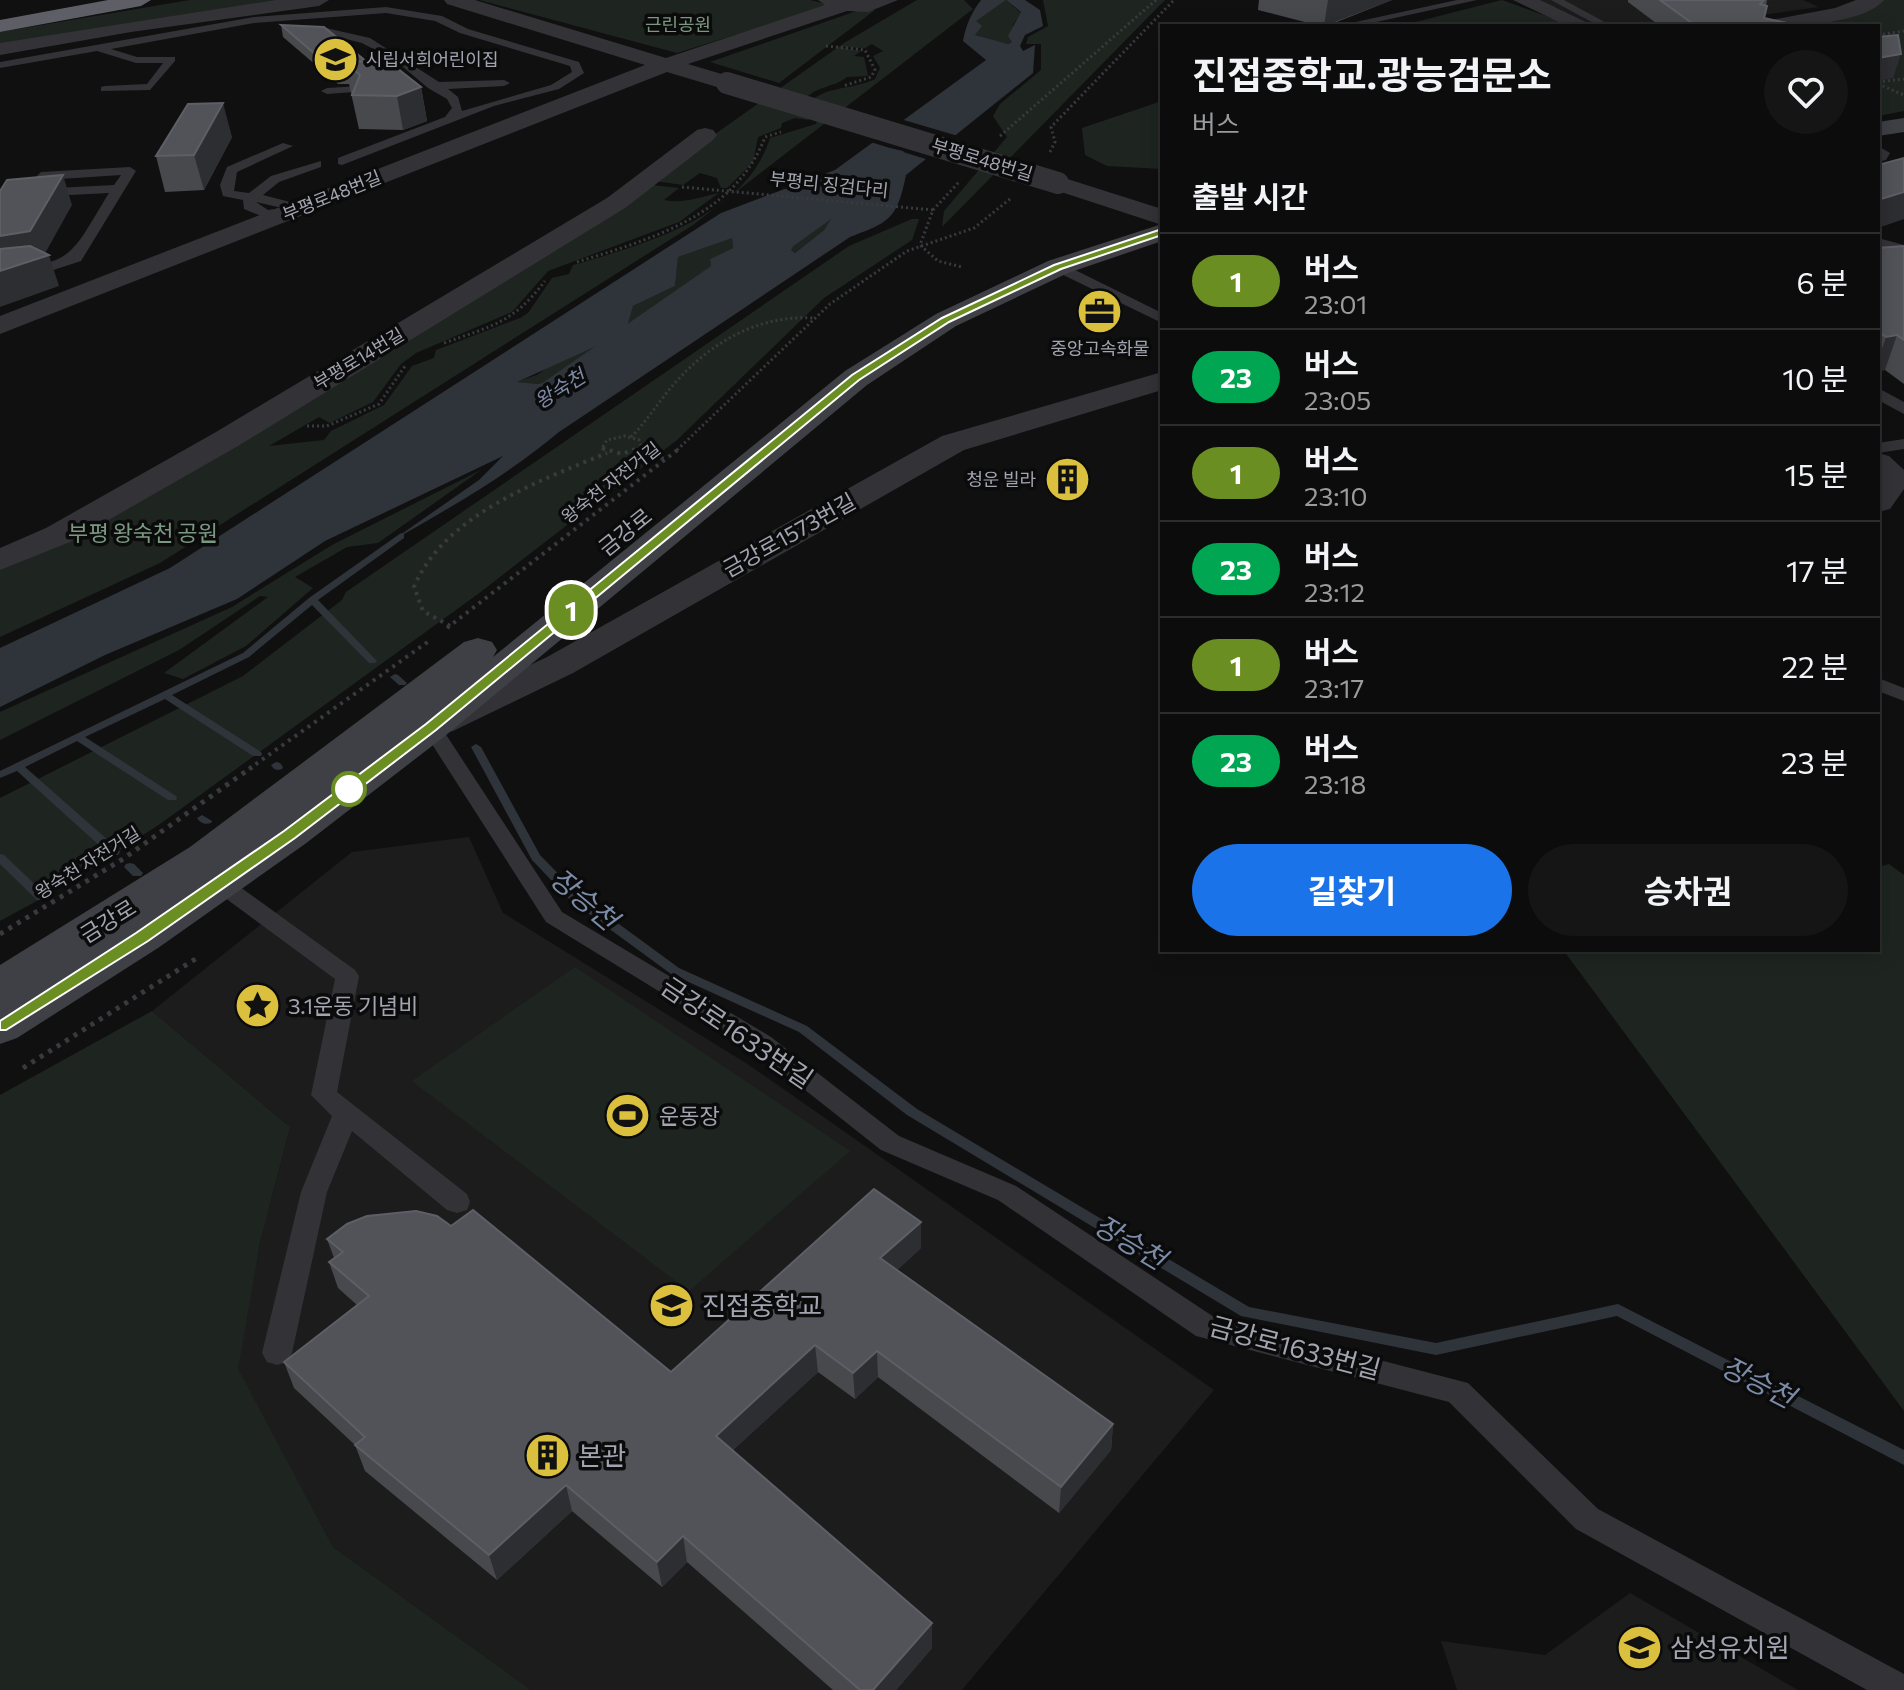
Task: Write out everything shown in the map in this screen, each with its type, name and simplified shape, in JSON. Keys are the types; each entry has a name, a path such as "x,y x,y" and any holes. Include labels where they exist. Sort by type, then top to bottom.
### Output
{"highway":[{"path":"0,9 48,0"},
{"path":"0,9 72,0"},
{"path":"0,19 128,0"},
{"path":"0,26 141,0"}],"main road":[{"path":"1880,129 1904,125"},
{"name":"금강로","path":"0,1026 221,884 431,727 856,378 946,320 1160,220"},
{"name":"금강로","path":"0,987 206,857 396,715 799,393 892,327 980,279 1160,220"}],"street":[{"path":"0,49 144,24 319,0"},
{"name":"부평로48번길","path":"454,0 727,83 1051,172 1160,220"},
{"path":"663,64 836,2 868,6 888,0"},
{"path":"1523,0 1579,24"},
{"path":"1778,24 1875,3"},
{"name":"부평로48번길","path":"0,326 663,64"},
{"name":"부평로14번길","path":"0,560 58,535 227,439 616,203 705,135"},
{"name":"금강로1573번길","path":"431,727 560,665 953,443 1160,382"},
{"path":"1880,465 1895,479 1880,498"}],"lane":[{"path":"1352,24 1472,0"},
{"path":"1556,0 1603,24"},
{"path":"0,65 309,14 414,12 575,64 578,73 573,79 368,149 336,158 317,157 314,161 317,164 275,179 250,199 249,206 266,214 286,214"},
{"path":"169,35 311,30 350,33 367,38 456,102 458,108 449,120"},
{"path":"97,47 136,60 171,59 150,87 111,88 136,60"},
{"path":"420,87 504,83"},
{"path":"327,91 389,88"},
{"path":"250,199 228,193 226,185 231,170 287,146"},
{"path":"0,274 38,271 76,258 130,171 41,176 25,197"},
{"path":"0,195 25,197 118,189"},
{"path":"1880,243 1904,249"},
{"path":"1058,267 1160,318"},
{"path":"1880,394 1904,409"},
{"path":"1880,448 1904,444"},
{"path":"1880,685 1904,695"},
{"name":"금강로1633번길","path":"431,727 554,917 762,1043 890,1143 1007,1193 1206,1327 1458,1392 1587,1519 1900,1690"},
{"path":"221,884 347,976 324,1095 457,1202"},
{"path":"277,1353 314,1192 346,1113"}],"path":[{"path":"997,139 1156,0"},
{"path":"1051,172 1055,142 1051,127 1174,0"},
{"path":"1880,35 1904,31"},
{"path":"826,46 865,50 875,70 864,80 837,87"},
{"path":"1880,83 1904,79"},
{"path":"1880,84 1904,95"},
{"path":"567,266 653,237 695,218 756,166 765,137 787,130"},
{"path":"960,181 933,210 920,245 938,261 962,267"},
{"name":"부평리 징검다리","path":"680,187 751,191 933,210"},
{"name":"왕숙천 자전거길","path":"443,631 690,440 814,318 868,276 920,245 974,228 1015,195"},
{"path":"442,344 501,323 524,309 550,276"},
{"path":"631,437 694,360 709,349 771,321 793,315 814,318"},
{"path":"301,426 327,426 379,404 413,359"},
{"path":"607,453 602,448 607,440 631,437 641,443 638,450"},
{"path":"450,626 424,613 415,597 419,572 439,547 485,511 545,479 607,453 623,455 638,450 665,459"},
{"name":"왕숙천 자전거길","path":"0,934 123,859 436,636"},
{"path":"23,1068 197,958"}],"shaded area":[{"path":"1534,0 1803,0 1819,7 1700,24 1587,24"},
{"name":"진접중학교","path":"469,837 503,913 749,1065 1214,1390 962,1690 531,1690 333,1547 237,1369 260,1243 290,1127 152,1011 352,852"},
{"name":"삼성유치원","path":"1630,1593 1798,1690 1457,1690 1441,1641 1545,1655"}],"green space":[{"path":"190,0 278,0 0,47 0,32"},
{"name":"근린공원","path":"479,0 810,0 830,5 677,53"},
{"path":"917,0 964,0 973,9 721,203 740,187 758,165 770,138 816,124 818,118 810,102 833,90 875,79 880,68 873,56 883,51 872,44 865,48 838,47"},
{"path":"1006,0 1021,13 1013,25 1012,42 1007,44 975,35 975,21"},
{"path":"1043,0 1165,0 942,227 944,211 1007,137 993,116 1000,104 1041,70 1041,44 1026,44 1028,37 1048,26"},
{"path":"1502,0 1568,24 1408,24"},
{"path":"1879,0 1904,0 1904,111 1880,116 1880,24 1797,24 1875,7"},
{"path":"865,8 875,10 779,83 710,62"},
{"name":"부평 왕숙천 공원","path":"838,47 861,51 854,56 864,57 868,76 847,77 811,94 802,105 809,120 795,118 782,123 781,128 758,137 753,162 727,188 721,188 717,178 700,173 683,185 655,181 652,185 679,188 664,200 685,201 719,193 679,222 548,271 512,312 416,353 401,364 373,402 330,423 319,417 269,446 324,440 331,431 384,405 412,366 434,358 436,350 528,313 552,278 569,274 573,265 665,235 717,207 693,225 160,563 0,637 0,567 674,163"},
{"path":"1160,102 1160,169 1107,166 1085,155 1082,128"},
{"path":"806,208 835,213 824,230 795,253 791,250 799,238 756,263 755,259 774,226"},
{"path":"912,219 919,219 912,240 824,298 677,440 478,594 160,824 64,886 0,921 0,798 243,676 342,600 346,592 849,246"},
{"path":"732,237 733,248 710,259 712,275 678,303 656,334 617,358 538,384 515,382 537,375 633,306 675,286 678,257"},
{"path":"481,470 378,543 347,547 295,577 313,588 246,646 183,679 164,673 268,597 260,596 179,650 0,740 0,712 232,607 332,545"},
{"path":"1889,864 1904,875 1904,1411 1565,952 1880,952 1880,866"},
{"name":"운동장","path":"575,967 850,1151 689,1291 412,1081"},
{"path":"152,1011 290,1127 260,1243 238,1369 333,1547 531,1690 0,1690 0,1095"}],"water":[{"path":"981,0 1006,0 1025,0 1040,10 1043,26 1025,35 1020,46 1023,51 1035,45 1033,73 906,175 899,201 890,217 850,237 559,432 498,477 390,542 479,480 503,456 325,541 237,599 105,655 0,707 0,648 170,568 721,213 835,170 986,60 963,41 972,14","holes":["1006,0 1021,12 1008,36 1012,42 1008,44 975,35 982,26 976,21","806,208 834,214 824,230 795,253 791,250 801,235 756,263 755,259 774,226","732,238 733,248 710,259 712,275 678,303 656,334 617,358 538,384 517,382 625,333 633,306 675,286 678,257"]}],"pier":[{"path":"897,118 958,136 929,160 867,141"}],"building":[{"path":"1660,0 1764,0 1760,4 1767,6 1764,18 1792,24 1693,24"},
{"path":"281,25 324,27 367,62 344,62 346,72 336,72"},
{"path":"1898,35 1901,54 1880,58 1880,37"},
{"path":"388,61 421,87 397,96 352,95 360,75 344,62"},
{"path":"223,103 194,155 156,156 188,104"},
{"path":"1904,158 1904,192 1880,199 1880,164"},
{"path":"63,175 30,231 0,236 0,191 7,180"},
{"path":"30,246 49,255 0,271 0,249"},
{"path":"1904,246 1904,340 1897,335 1886,337 1880,332 1880,248"},
{"name":"본관","path":"874,1189 921,1222 880,1258 1113,1424 1061,1487 877,1351 853,1373 815,1345 716,1436 932,1623 873,1690 860,1690 683,1536 657,1562 566,1485 489,1555 355,1445 365,1437 284,1362 369,1296 329,1262 343,1252 327,1239 347,1224 367,1216 416,1211 437,1216 451,1226 473,1210 671,1372"}],"waterway":[{"name":"왕숙천","path":"524,412 558,394 890,159"},
{"name":"장승천","path":"312,600 401,536"},
{"path":"18,766 246,655 312,600"},
{"name":"장승천","path":"312,600 372,661"},
{"name":"장승천","path":"395,677 402,683"},
{"path":"166,695 257,754"},
{"path":"79,738 172,798"},
{"name":"장승천","path":"476,747 536,857 574,897 675,971 803,1029 912,1112 1246,1312 1436,1349 1618,1310 1904,1458"},
{"path":"0,775 18,766"},
{"path":"18,766 114,852"},
{"path":"202,818 207,821"},
{"path":"0,858 41,897"},
{"path":"130,867 137,873"}],"bus line":[{"name":"1","path":"0,1026 142,937 290,834 431,727 856,378 946,320 1058,267 1160,233"}],"place":[{"name":"시립서희어린이집","path":"335,60"},
{"name":"중앙고속화물","path":"1100,311"},
{"name":"청운 빌라","path":"1067,480"},
{"name":"3.1운동 기념비","path":"257,1006"},
{"name":"운동장","path":"628,1116"},
{"name":"진접중학교","path":"671,1306"},
{"name":"본관","path":"547,1456"},
{"name":"삼성유치원","path":"1639,1648"}]}
